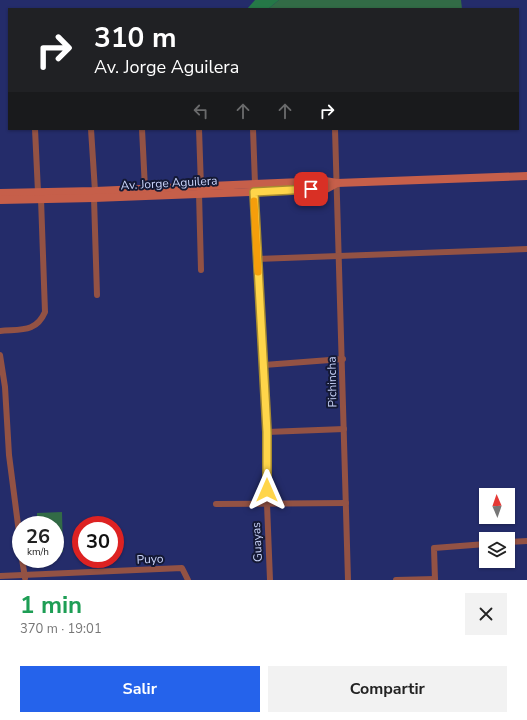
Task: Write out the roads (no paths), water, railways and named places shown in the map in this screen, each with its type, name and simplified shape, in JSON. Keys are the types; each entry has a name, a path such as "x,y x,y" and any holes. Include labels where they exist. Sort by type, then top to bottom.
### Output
{"street":[{"path":"0,331 33,328 41,323 45,312 40,196 35,130"},
{"path":"91,130 97,295"},
{"path":"142,130 145,189"},
{"path":"199,130 201,270"},
{"name":"Guayas","path":"253,130 257,259 267,432 267,504 270,580"},
{"name":"Pichincha","path":"335,130 343,359 348,580"},
{"name":"Av. Jorge Aguilera","path":"0,200 40,196 254,188 326,189 337,183 527,176"},
{"name":"Av. Jorge Aguilera","path":"94,195 145,189 200,190"},
{"name":"Av. Jorge Aguilera","path":"0,193 40,196"},
{"path":"257,259 527,249"},
{"path":"0,355 5,387 9,455 17,516"},
{"path":"264,365 343,359"},
{"path":"267,432 344,429"},
{"path":"216,504 346,503"},
{"path":"515,542 527,541"},
{"path":"396,580 435,580 434,548 479,545"},
{"path":"23,568 25,578"},
{"name":"Puyo","path":"0,576 25,578 182,568 188,580"},
{"path":"103,573 103,580"}]}
